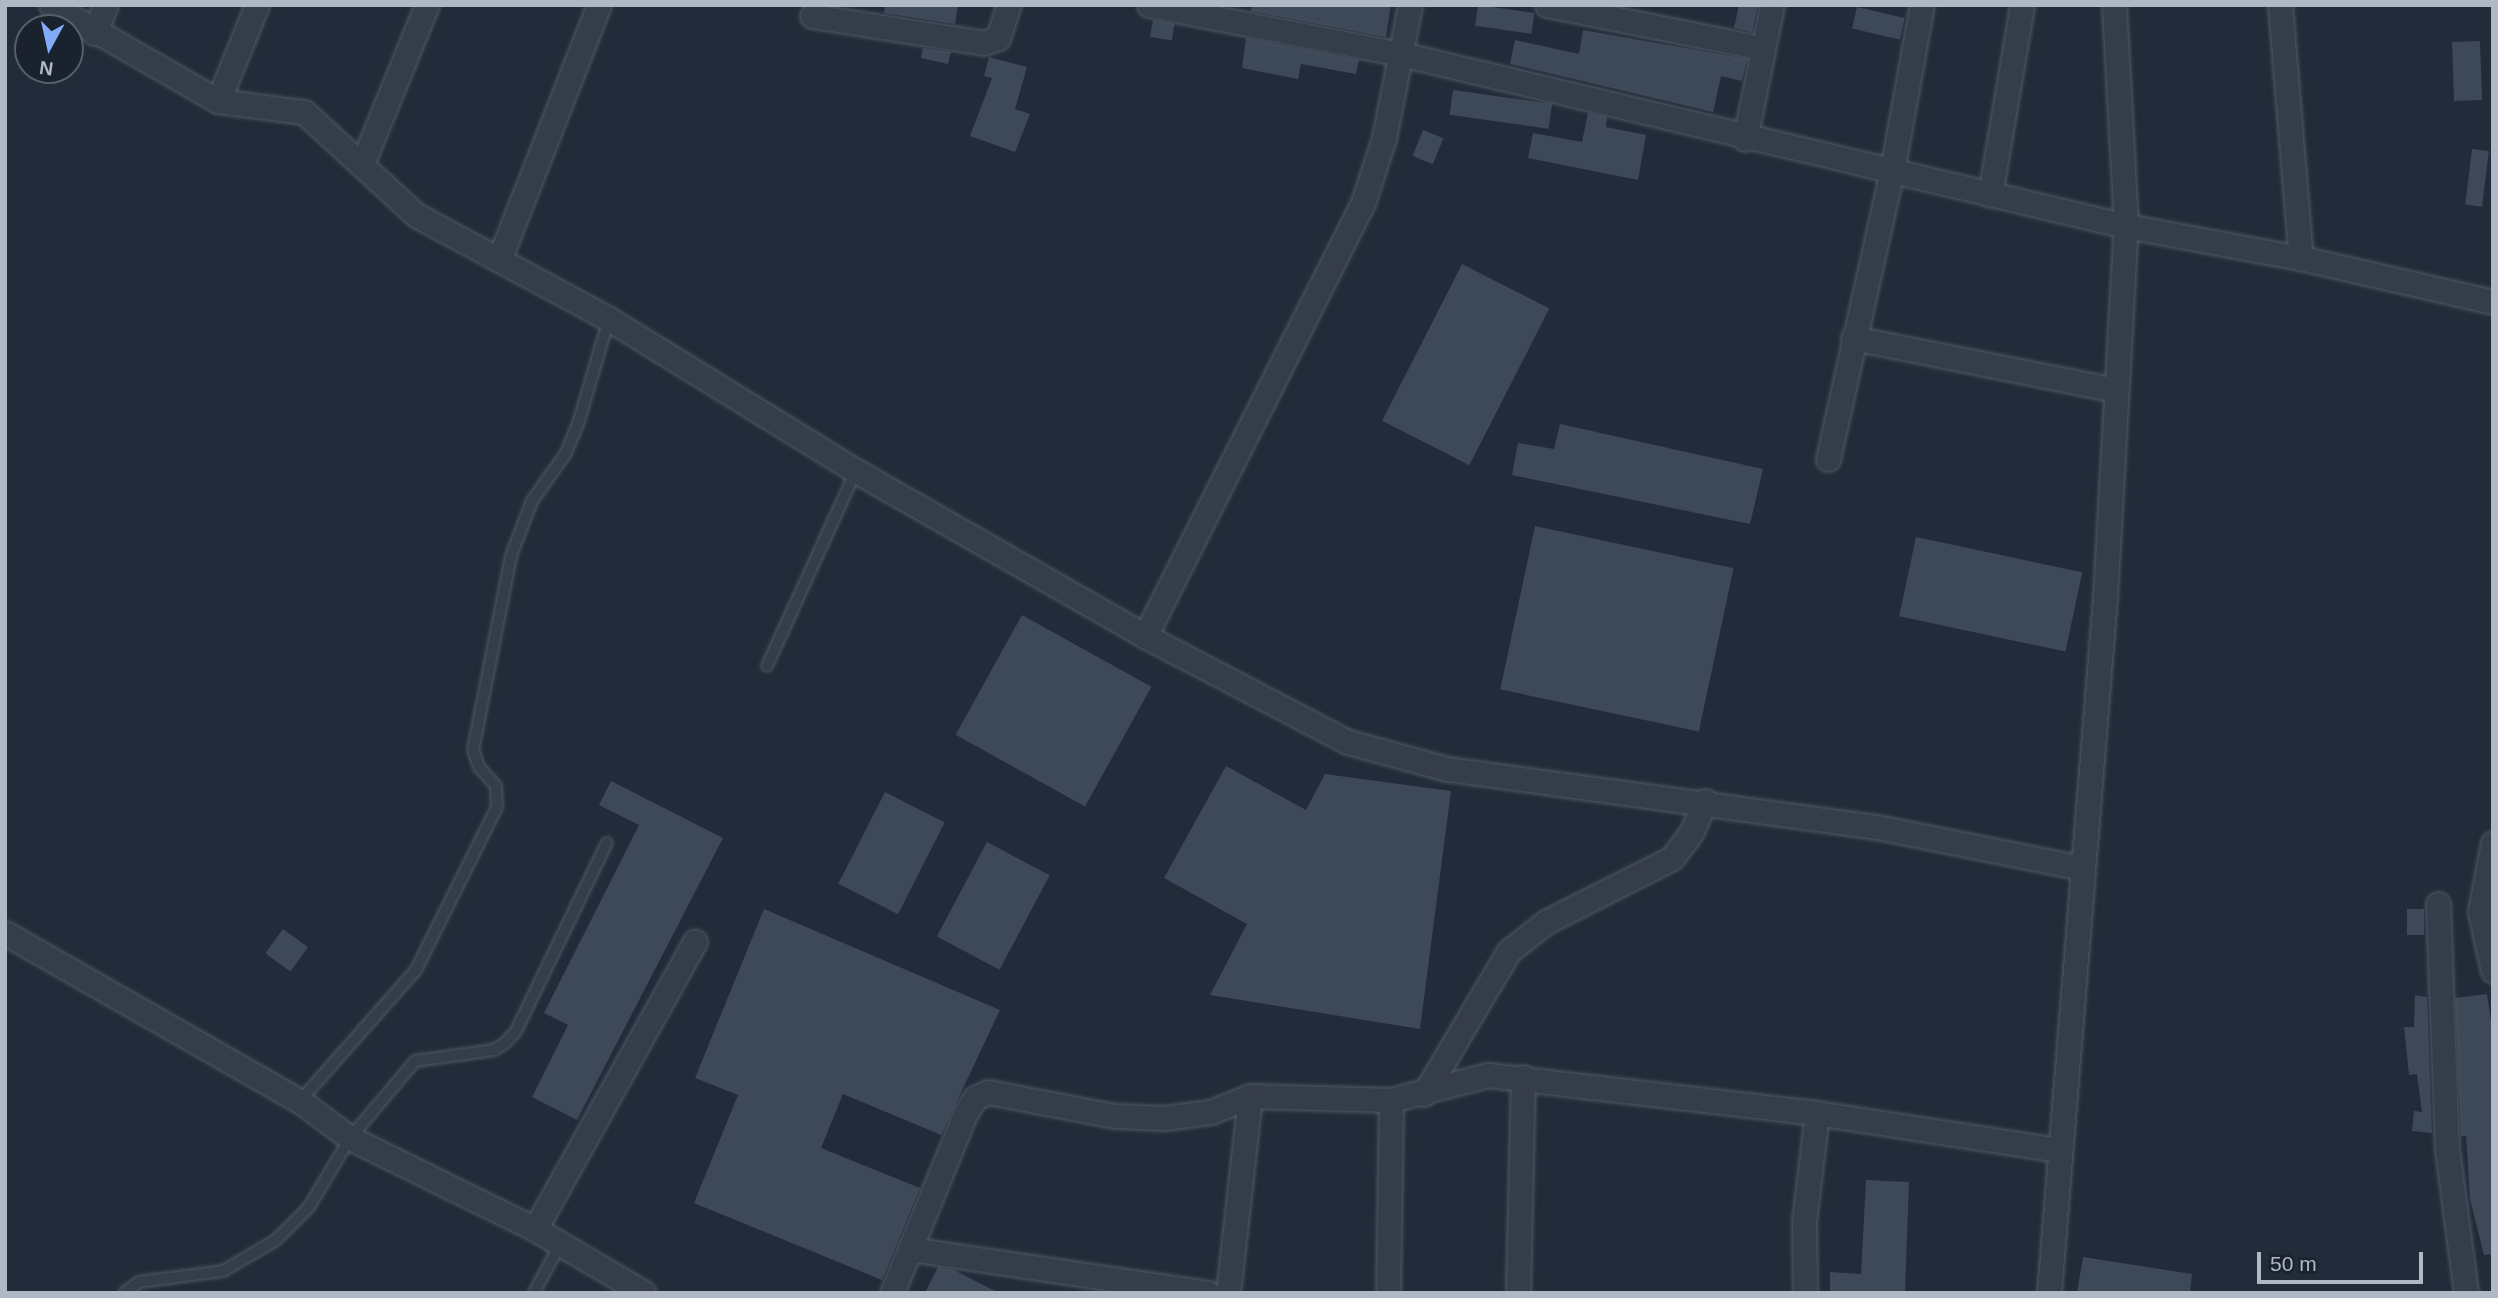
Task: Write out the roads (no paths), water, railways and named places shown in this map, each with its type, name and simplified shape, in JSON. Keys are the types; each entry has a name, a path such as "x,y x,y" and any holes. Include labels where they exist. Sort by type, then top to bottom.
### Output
{"street":[{"path":"51,5 94,33 218,101 304,112 416,215 609,319 856,471 1145,636 1348,742 1447,769 1705,801 1877,827 2082,868"},
{"path":"94,33 106,5"},
{"path":"218,101 257,5"},
{"path":"362,164 427,5"},
{"path":"499,260 599,5"},
{"path":"812,16 984,43 998,38 1009,5"},
{"path":"1149,5 1401,54 1745,139 2126,226 2301,258 2493,302"},
{"path":"1145,636 1363,203 1384,138 1410,5"},
{"path":"1547,5 1762,48"},
{"path":"1745,139 1772,5"},
{"path":"1828,459 1892,171 1922,5"},
{"path":"1990,195 2022,5"},
{"path":"2049,1293 2105,597 2126,226 2114,5"},
{"path":"2280,5 2301,258"},
{"path":"1853,338 2116,390"},
{"path":"1424,1094 1509,951 1546,922 1672,858 1686,841 1705,801"},
{"path":"2492,966 2480,912 2493,843"},
{"path":"2438,904 2447,1149 2466,1293"},
{"path":"5,933 300,1101 350,1138 536,1229 644,1293"},
{"path":"536,1229 695,942"},
{"path":"892,1293 965,1114 975,1098 988,1092 1115,1116 1152,1117 1211,1112 1250,1096 1391,1100 1424,1094 1478,1077 1523,1077 1817,1113 2059,1150"},
{"path":"1518,1293 1523,1077"},
{"path":"1228,1293 1250,1096"},
{"path":"1388,1293 1391,1100"},
{"path":"1805,1293 1804,1222 1817,1113"},
{"path":"910,1249 1208,1293"}],"lane":[{"path":"300,1101 416,970 497,807 496,786 479,766 473,750 511,556 532,501 566,453 578,424 609,319"},
{"path":"767,666 856,471"},
{"path":"124,1293 139,1282 223,1272 276,1240 309,1207 350,1138 415,1061 494,1050 516,1031 607,844"},
{"path":"534,1293 560,1244"}]}
